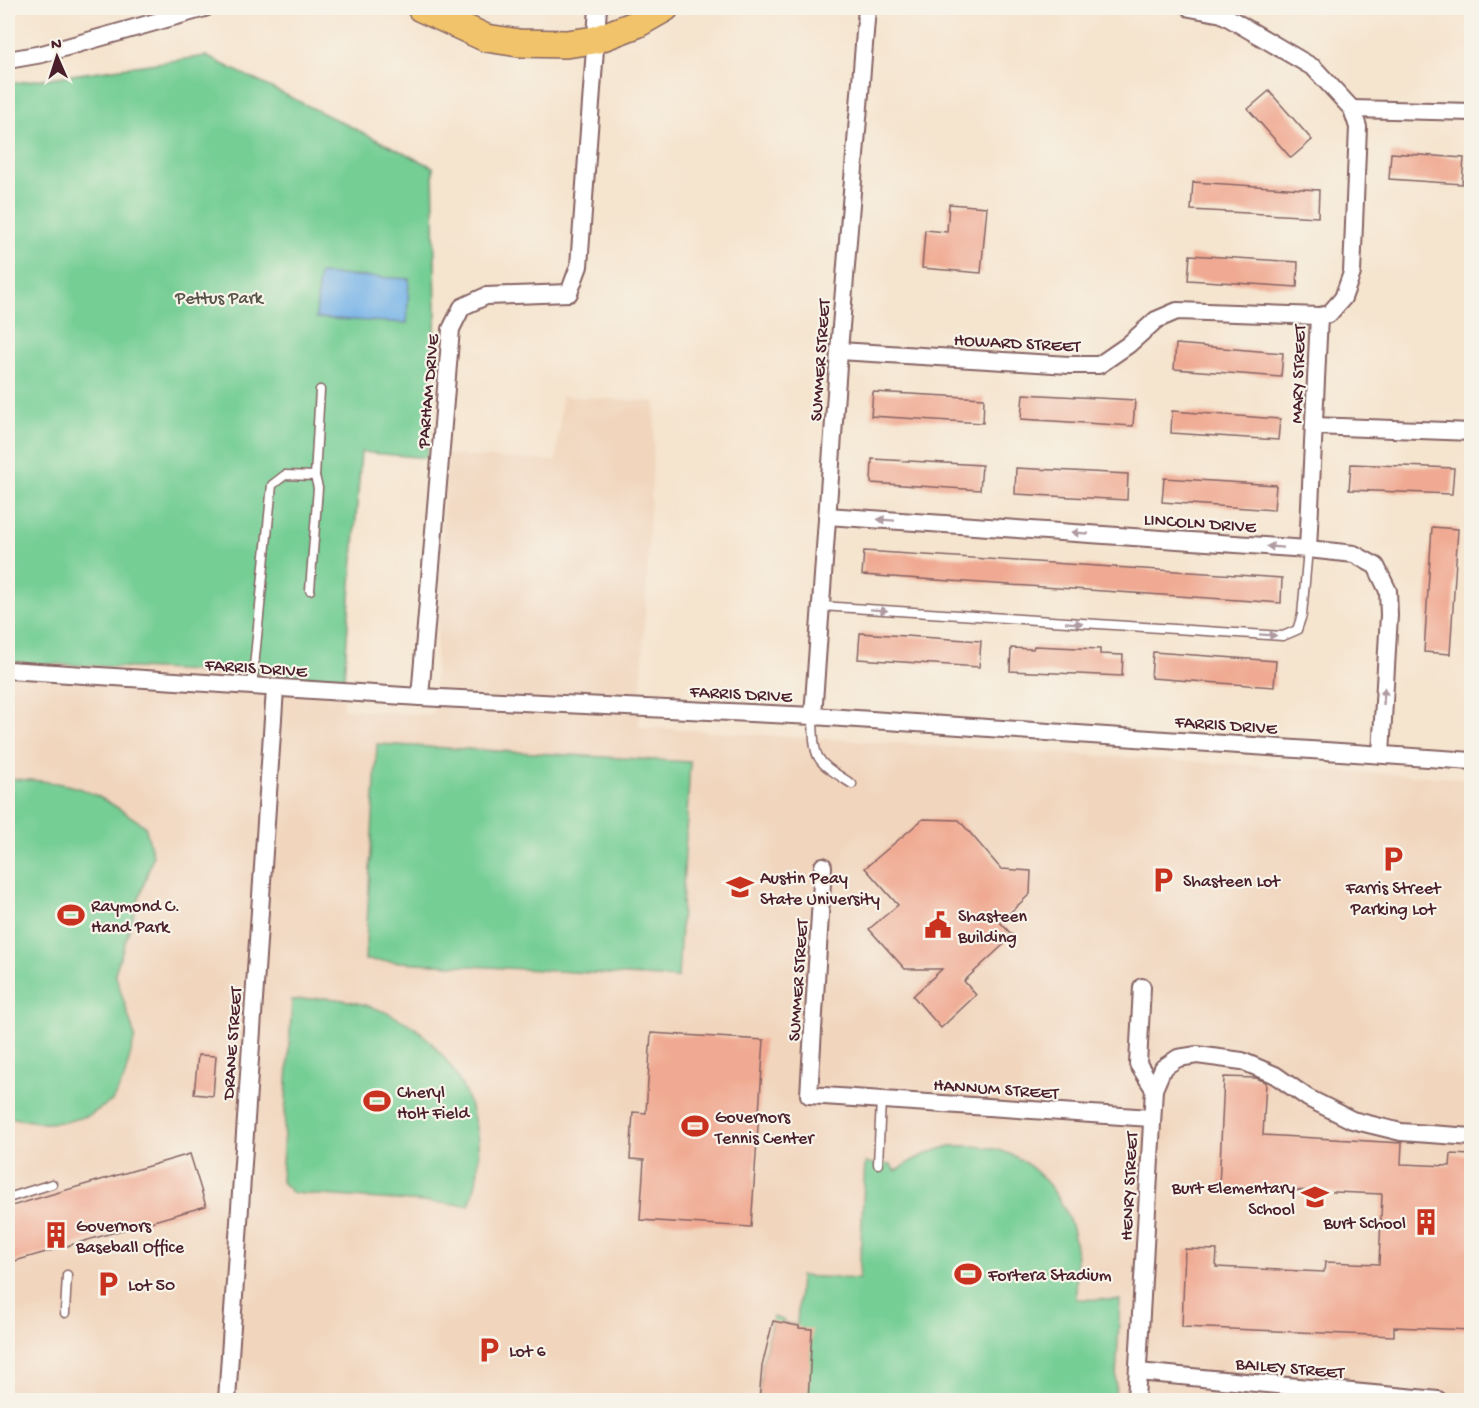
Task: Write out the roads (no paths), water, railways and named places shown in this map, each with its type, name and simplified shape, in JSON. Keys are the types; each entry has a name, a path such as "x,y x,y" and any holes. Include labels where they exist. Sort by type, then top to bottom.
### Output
{"highway":[{"path":"421,8 486,38 519,43 566,44 595,40 637,24 665,8"}],"street":[{"path":"8,60 42,54 205,8"},
{"name":"PARHAM DRIVE","path":"420,697 451,329 462,307 486,296 569,293 579,267 598,8"},
{"name":"SUMMER STREET","path":"813,717 839,351 867,8"},
{"path":"1190,8 1222,14 1314,68 1352,109 1472,112"},
{"name":"MARY STREET","path":"1308,549 1319,316 1329,314 1343,298 1352,273 1358,127 1352,109"},
{"name":"HOWARD STREET","path":"839,351 1099,365 1128,345 1156,320 1177,311 1319,316"},
{"path":"1314,426 1472,432"},
{"name":"LINCOLN DRIVE","path":"827,516 1354,554 1376,566 1388,591 1389,615 1381,754"},
{"name":"FARRIS DRIVE","path":"8,670 420,697 813,717 1472,761"},
{"name":"DRANE STREET","path":"227,1401 275,688"},
{"name":"SUMMER STREET","path":"809,1095 823,866"},
{"path":"1142,987 1137,1064 1154,1089"},
{"path":"1152,1118 1154,1089 1163,1068 1178,1058 1197,1055 1242,1061 1275,1075 1308,1098 1352,1120 1401,1132 1472,1137"},
{"name":"HANNUM STREET","path":"809,1095 1152,1118"},
{"name":"HENRY STREET","path":"1136,1401 1152,1118"},
{"name":"BAILEY STREET","path":"1138,1372 1438,1401"}],"lane":[{"path":"310,590 318,488 315,476 320,390"},
{"path":"252,687 272,485 285,475 315,476"},
{"path":"821,606 1283,636 1297,630 1302,615 1308,549"},
{"path":"813,717 813,748 822,764 852,784"},
{"path":"878,1164 881,1100"},
{"path":"8,1198 52,1184"},
{"path":"65,1313 67,1275"}],"water":[{"path":"319,274 409,279 407,323 316,318"}],"place":[{"name":"Farris Street Parking Lot","path":"1393,859"},
{"name":"Shasteen Lot","path":"1163,880"},
{"name":"Austin Peay State University","path":"740,887"},
{"name":"Raymond C. Hand Park","path":"71,915"},
{"name":"Shasteen Building","path":"938,925"},
{"name":"Cheryl Holt Field","path":"377,1101"},
{"name":"Governors Tennis Center","path":"695,1126"},
{"name":"Burt Elementary School","path":"1315,1197"},
{"name":"Burt School","path":"1426,1222"},
{"name":"Governors Baseball Office","path":"56,1235"},
{"name":"Fortera Stadium","path":"968,1274"},
{"name":"Lot 50","path":"108,1284"},
{"name":"Lot 6","path":"489,1350"}],"park label":[{"name":"Pettus Park","path":"219,297"}]}
